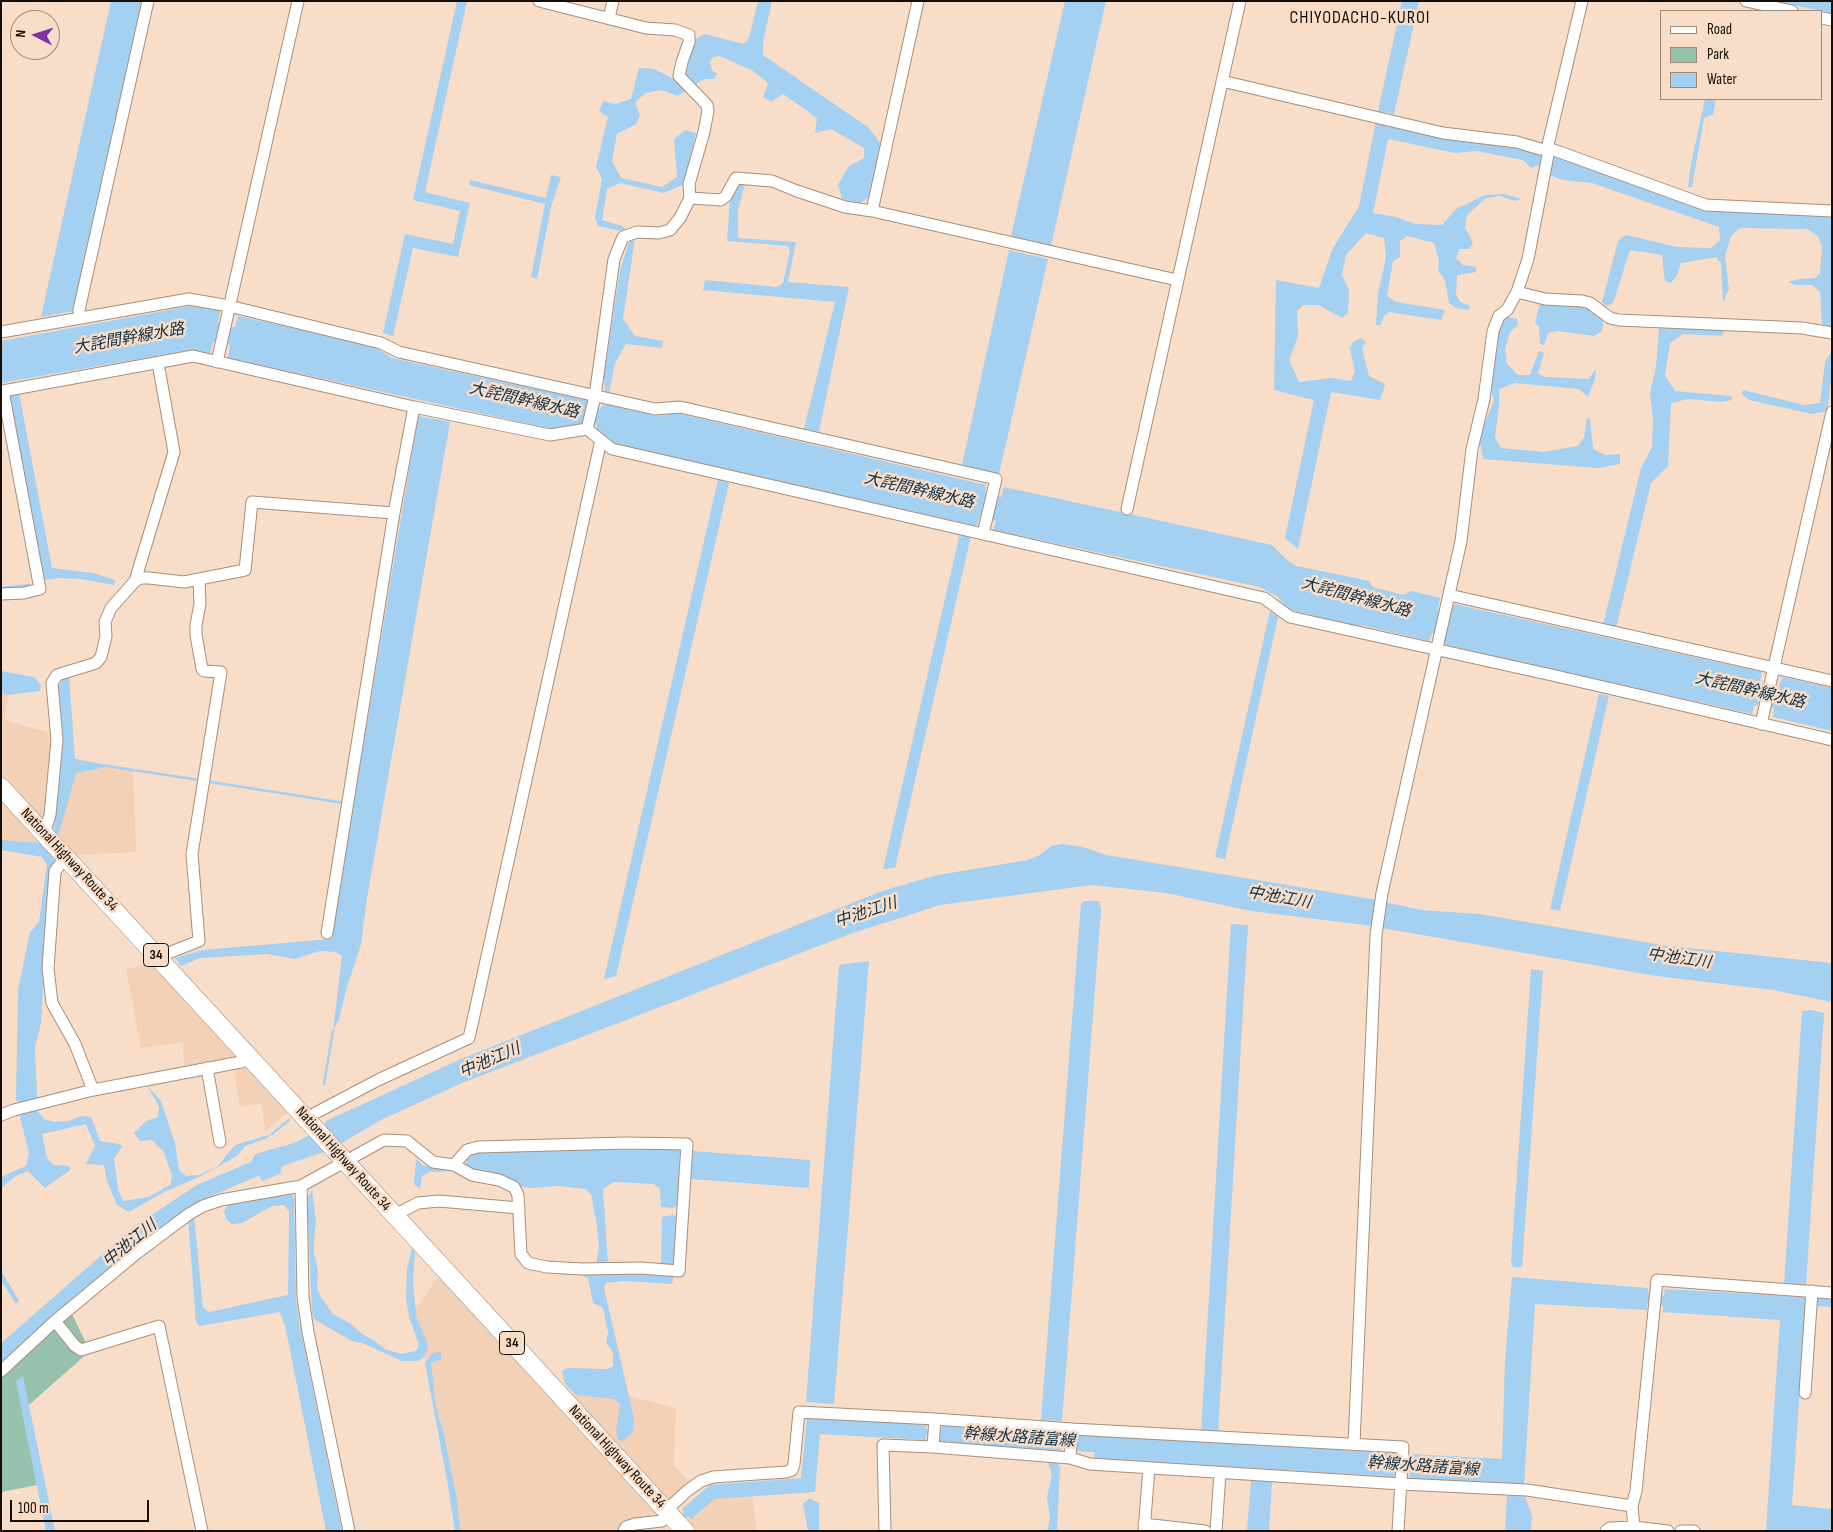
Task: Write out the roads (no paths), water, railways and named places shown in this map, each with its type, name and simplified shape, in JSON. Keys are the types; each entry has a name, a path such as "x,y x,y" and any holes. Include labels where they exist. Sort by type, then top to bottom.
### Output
{"highway":[{"name":"National Highway Route 34","path":"1,786 685,1531"}],"street":[{"path":"80,318 80,310 148,1"},
{"path":"217,362 298,1"},
{"path":"539,1 646,28 676,30 689,35 689,42 679,76 708,105 689,184 690,198 680,218 670,230 659,233 638,232 623,237 614,259 594,400 587,429"},
{"path":"609,18 613,1"},
{"path":"872,211 918,1"},
{"path":"1127,509 1240,1"},
{"path":"1354,1444 1376,934 1382,893 1438,636 1461,541 1472,449 1484,399 1493,331 1499,316 1507,310 1517,292 1528,259 1548,152 1582,1"},
{"path":"1746,1 1787,10"},
{"path":"1222,81 1443,133 1517,142 1548,152 1554,150 1706,204 1832,211"},
{"path":"690,198 722,200 736,178 772,181 845,207 872,211 1177,280"},
{"path":"1517,292 1545,299 1582,300 1590,303 1610,318 1619,320 1802,328 1832,333"},
{"path":"1,332 188,299 230,306 381,343 399,352 594,400 655,409 680,407 996,479 983,534"},
{"path":"1,594 24,593 40,589 2,391 193,356 414,407 550,435 587,429 612,449 1264,598 1290,617 1832,740"},
{"path":"135,581 174,452 158,363"},
{"path":"327,933 394,513 414,407"},
{"path":"1761,724 1832,412"},
{"path":"308,1121 378,1080 469,1038 601,440"},
{"path":"44,833 50,815 57,740 52,683 57,675 96,663 101,657 106,636 105,622 108,615 135,581 141,578 149,578 184,582 246,570 252,502 394,513"},
{"path":"158,957 199,941 192,854 221,672 204,671 202,669 196,625 200,604 198,580"},
{"path":"1449,595 1832,681"},
{"path":"66,857 55,871 48,968 52,1003 74,1044 92,1090"},
{"path":"1,1115 92,1090 252,1058"},
{"path":"207,1068 220,1142"},
{"path":"1,1371 55,1321 137,1253 188,1214 203,1206 221,1200 301,1186 342,1158 384,1140 407,1141 433,1162 454,1165 472,1175 507,1182 518,1195 518,1228 521,1254 528,1263 547,1267 582,1269 641,1268 679,1271 687,1144 626,1143 478,1147 467,1150 454,1165"},
{"path":"301,1186 306,1314 349,1531"},
{"path":"395,1215 418,1203 439,1201 519,1208"},
{"path":"1634,1527 1632,1506 1636,1491 1657,1280 1832,1292"},
{"path":"1805,1394 1812,1291"},
{"path":"55,1321 80,1350 159,1326 202,1531"},
{"path":"624,1531 626,1527 635,1524 662,1521 673,1504 701,1481 713,1477 792,1470 799,1412 934,1433 1052,1456 1071,1443 1354,1444 1403,1447 1398,1531"},
{"path":"885,1531 883,1445 934,1433 1050,1427 1071,1443 1090,1464 1527,1490 1632,1506"},
{"path":"1149,1468 1144,1527 1205,1531"},
{"path":"1216,1531 1220,1473"},
{"path":"1606,1531 1610,1528 1634,1527 1668,1531"},
{"path":"1681,1531 1694,1531"}],"water":[{"path":"111,1 143,1 74,311 41,317"},
{"path":"457,1 467,1 425,192 470,203 458,257 413,248 393,336 383,333 405,234 453,244 460,211 413,200"},
{"path":"758,1 772,1 763,42 763,55 869,128 881,144 870,196 860,204 842,199 838,185 849,166 864,158 864,148 831,129 815,133 817,118 783,94 771,102 763,97 768,83 753,71 720,56 713,57 710,62 712,70 717,74 714,79 704,79 678,96 661,90 645,93 635,103 640,115 636,124 617,134 612,161 621,178 662,187 677,177 674,139 685,130 696,133 684,184 664,193 620,183 607,189 602,220 622,226 635,238 623,319 635,336 663,341 662,348 626,344 615,363 609,393 605,392 604,376 620,270 630,239 622,231 598,226 595,218 602,179 596,167 608,117 599,111 603,101 615,104 631,99 639,68 654,69 678,81 686,73 694,40 705,34 743,44 749,38"},
{"path":"1065,1 1106,1 1051,246 1011,236"},
{"path":"1402,1 1419,1 1394,114 1378,111"},
{"path":"1773,1 1832,1 1832,14 1823,10"},
{"path":"1705,100 1716,100 1713,115 1704,118 1692,187 1688,187"},
{"path":"1376,121 1515,146 1551,157 1556,156 1660,194 1715,210 1832,216 1832,328 1822,324 1820,292 1813,285 1795,285 1788,282 1815,278 1820,273 1822,247 1818,236 1807,229 1740,228 1731,236 1725,256 1729,289 1723,302 1721,263 1716,257 1681,263 1676,278 1670,283 1665,281 1662,255 1630,250 1613,303 1607,306 1602,302 1618,241 1626,235 1677,247 1711,248 1720,240 1719,227 1592,183 1562,180 1547,174 1543,164 1531,168 1523,160 1476,151 1455,153 1388,139 1373,213 1396,217 1415,224 1442,225 1456,209 1485,195 1505,194 1521,199 1515,201 1500,196 1486,198 1467,215 1465,227 1473,243 1469,249 1459,249 1456,258 1463,265 1476,267 1476,272 1457,275 1456,294 1460,302 1470,306 1469,310 1456,308 1449,303 1445,280 1438,271 1439,261 1434,243 1407,236 1400,241 1400,257 1393,261 1387,296 1396,302 1445,310 1441,320 1389,312 1384,316 1381,325 1376,325 1378,294 1386,257 1384,238 1366,233 1346,255 1342,275 1349,290 1348,312 1342,318 1318,305 1304,305 1297,311 1298,336 1289,360 1299,382 1330,378 1351,381 1355,371 1350,349 1353,342 1361,338 1366,342 1362,348 1369,376 1385,384 1380,400 1331,392 1298,549 1285,538 1314,400 1274,390 1276,280 1319,288 1332,250 1359,206"},
{"path":"551,175 561,177 551,207 537,279 531,277 545,204 469,185 470,180 546,198"},
{"path":"738,183 745,183 738,210 738,238 796,242 788,282 849,287 819,432 804,429 835,302 703,290 705,280 777,287 783,283 790,252 788,246 727,241 730,199"},
{"path":"1009,250 1048,259 999,474 962,465"},
{"path":"1540,302 1581,304 1604,316 1602,331 1594,336 1557,331 1548,333 1544,345 1540,344 1539,327 1535,323"},
{"name":"大詫間幹線水路","path":"191,306 220,311 218,322 221,325 217,341 213,342 210,354 190,350 1,383 1,341"},
{"name":"大詫間幹線水路","path":"238,316 371,345 392,358 587,400 587,405 600,409 604,404 657,416 676,413 986,485 985,493 1001,497 1004,487 1272,545 1287,560 1297,566 1369,581 1373,587 1403,595 1412,591 1440,598 1438,610 1451,613 1454,604 1762,672 1760,682 1775,687 1779,687 1782,677 1832,688 1832,731 1773,717 1774,709 1771,706 1760,704 1754,706 1752,714 1444,645 1446,636 1432,633 1429,641 1361,625 1360,628 1287,609 1278,597 1260,587 993,530 996,521 980,516 977,526 618,446 596,431 597,425 583,422 582,425 552,429 228,358 230,346 227,342 230,327 235,327"},
{"path":"1508,317 1517,319 1518,325 1510,332 1505,349 1507,364 1518,375 1530,375 1539,351 1544,353 1538,373 1544,377 1589,379 1596,369 1595,379 1588,397 1579,389 1515,383 1499,389 1495,438 1501,448 1544,452 1578,446 1584,437 1587,418 1590,419 1593,449 1605,455 1620,454 1620,464 1598,468 1483,459 1479,437 1494,401 1491,389 1498,334 1501,321"},
{"path":"1659,328 1725,330 1722,336 1683,334 1670,343 1665,375 1675,391 1731,396 1732,400 1721,402 1688,399 1671,403 1668,466 1651,483 1616,628 1603,625 1641,468 1652,447 1653,417 1650,393 1656,367"},
{"path":"1831,352 1832,375 1827,411 1812,414 1749,400 1742,394 1743,390 1804,405 1820,403 1825,362"},
{"path":"19,393 52,568 93,573 115,580 114,585 81,579 61,578 42,580 9,395"},
{"path":"418,416 450,422 366,904 361,944 339,1019 333,1031 342,956 336,952 320,951 295,959 267,954 200,958 181,966 175,958 202,950 331,939"},
{"path":"718,480 729,483 616,976 604,979"},
{"path":"960,533 971,536 895,868 883,869"},
{"path":"1270,611 1278,617 1225,859 1215,857"},
{"path":"1,671 34,677 41,685 40,691 8,695 1,693"},
{"path":"69,676 75,759 111,766 76,773 59,834 56,834 54,830 62,739 58,688 62,680"},
{"path":"1599,694 1609,696 1560,911 1550,909"},
{"path":"1,839 43,843 53,854 55,860 50,871 41,1023 35,1047 37,1097 31,1103 44,1119 54,1122 69,1121 82,1116 91,1117 100,1141 120,1144 122,1147 114,1158 118,1189 123,1201 149,1197 171,1184 172,1176 164,1152 152,1140 140,1141 134,1133 146,1121 158,1117 159,1107 147,1085 161,1101 175,1143 179,1170 186,1176 199,1175 218,1166 235,1145 272,1134 266,1139 245,1146 237,1156 199,1177 164,1192 129,1212 117,1205 107,1181 104,1165 86,1164 95,1146 86,1124 42,1134 47,1158 54,1165 70,1166 70,1170 45,1188 28,1171 14,1177 1,1188 1,1177 26,1166 29,1154 20,1117 21,1104 16,1100 18,990 30,932 39,922 47,865 42,857 1,850"},
{"path":"1063,844 1083,847 1106,855 1371,899 1421,910 1479,914 1668,946 1832,963 1832,1002 1773,990 1656,976 1365,925 1251,911 1166,893 1092,885 940,905 850,934 462,1083 381,1120 340,1144 324,1129 326,1121 461,1059 885,890 938,875 1028,860 1040,855 1051,846"},
{"path":"1084,901 1099,901 1101,910 1062,1421 1041,1420 1081,904"},
{"path":"1231,924 1248,925 1218,1433 1201,1432"},
{"path":"869,961 834,1404 806,1402 839,965"},
{"path":"1531,969 1543,971 1522,1267 1513,1267 1511,1261"},
{"path":"1811,1010 1824,1013 1806,1285 1784,1284 1802,1011"},
{"path":"312,1134 327,1151 282,1166 280,1174 262,1181 251,1163 255,1154 294,1143"},
{"path":"680,1149 677,1206 673,1208 661,1207 660,1189 654,1184 614,1182 603,1189 608,1264 596,1264 599,1249 597,1226 591,1194 585,1189 559,1186 531,1188 520,1186 514,1180 507,1177 465,1167 467,1159 474,1153"},
{"path":"693,1151 810,1160 809,1188 691,1179"},
{"path":"416,1159 424,1166 448,1167 453,1171 430,1172 422,1176 420,1189 414,1184"},
{"path":"312,1190 316,1222 314,1253 318,1271 317,1287 320,1296 333,1314 351,1324 362,1334 385,1349 401,1354 416,1351 418,1348 418,1342 409,1317 406,1298 407,1269 412,1248 415,1252 413,1282 417,1319 428,1344 423,1358 417,1361 402,1361 362,1343 352,1341 315,1320 312,1313 307,1198"},
{"path":"292,1193 294,1200 296,1299 299,1322 342,1531 326,1531 285,1325 280,1312 199,1326 196,1322 188,1219 194,1215 203,1308 209,1312 288,1295 289,1211 284,1205 272,1206 242,1223 232,1224 226,1219 224,1211 229,1204"},
{"path":"673,1215 677,1217 674,1266 661,1265 662,1217"},
{"path":"1,1270 19,1301 16,1304 1,1280"},
{"path":"624,1272 674,1276 672,1284 625,1281 606,1283 604,1288 634,1418 633,1431 624,1441 618,1440 616,1433 620,1404 614,1399 576,1395 565,1384 562,1371 567,1368 607,1369 613,1366 613,1352 606,1343 608,1333 603,1308 593,1303 588,1278 579,1274"},
{"name":"幹線水路諸富線","path":"1512,1277 1648,1288 1648,1293 1664,1296 1665,1289 1806,1297 1792,1505 1832,1509 1832,1531 1766,1530 1780,1320 1663,1312 1663,1305 1647,1304 1647,1310 1535,1304 1524,1485 1409,1478 1410,1472 1406,1471 1395,1471 1394,1477 1094,1458 1094,1452 1076,1451 1077,1434 1395,1453 1395,1460 1407,1461 1410,1460 1411,1454 1502,1459 1505,1362"},
{"path":"1816,1297 1832,1298 1832,1307 1815,1306"},
{"path":"441,1351 441,1359 431,1363 436,1407 444,1434 457,1500 460,1531 455,1531 425,1363 432,1354"},
{"path":"23,1376 55,1531 46,1531 16,1381"},
{"path":"807,1418 927,1424 926,1429 929,1429 929,1435 926,1435 926,1440 820,1434 815,1492 714,1499 691,1519 688,1516 685,1519 681,1515 684,1512 682,1509 710,1485 801,1478"},
{"name":"幹線水路諸富線","path":"942,1424 1064,1434 1062,1451 940,1442 938,1430 941,1430"},
{"path":"1052,1459 1060,1467 1057,1531 1047,1531 1050,1518 1047,1497 1052,1475 1048,1462"},
{"path":"1251,1480 1272,1482 1269,1531 1247,1531"},
{"path":"1507,1496 1525,1496 1532,1516 1531,1531 1505,1531"},
{"path":"810,1498 819,1503 819,1531 808,1531 803,1504"}],"waterway":[{"path":"1,588 29,585"},
{"path":"107,766 199,780"},
{"path":"211,782 344,803"},
{"path":"324,1084 333,1031"},
{"path":"272,1134 289,1120"},
{"name":"中池江川","path":"1,1354 139,1233 201,1192 275,1160"}],"district":[{"name":"CHIYODACHO-KUROI","path":"1360,18"}]}
